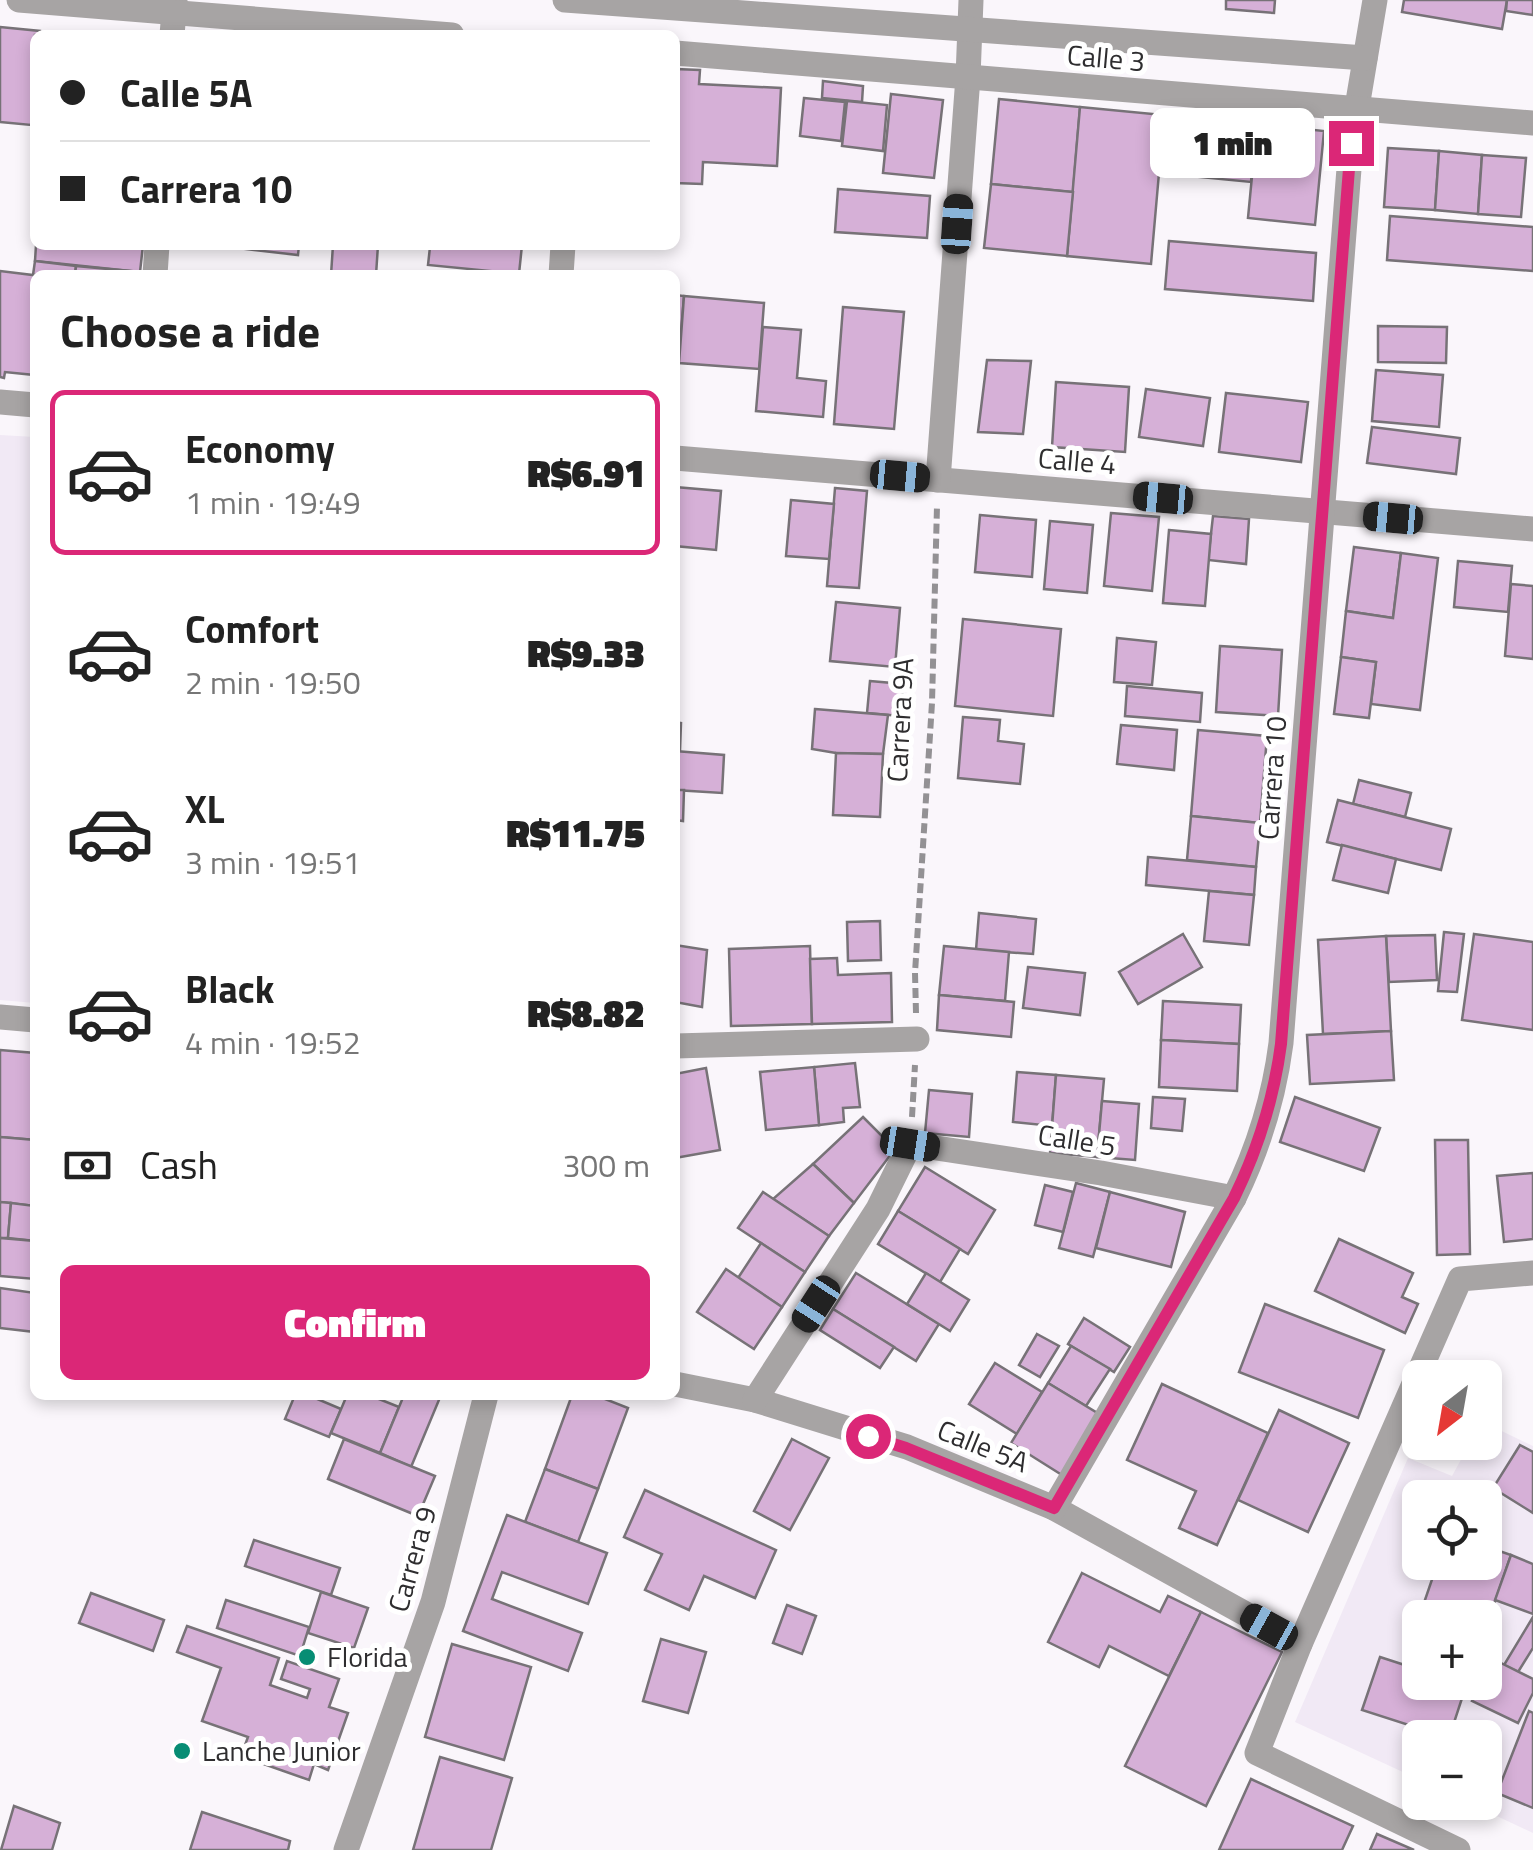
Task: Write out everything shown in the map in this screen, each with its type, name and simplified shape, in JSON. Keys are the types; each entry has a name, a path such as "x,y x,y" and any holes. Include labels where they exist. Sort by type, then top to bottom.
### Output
{"street":[{"path":"19,0 173,16 379,30"},
{"name":"Calle 3","path":"566,0 1366,58"},
{"path":"938,480 971,0"},
{"name":"Carrera 10","path":"1054,1508 1234,1198 1252,1162 1277,1075 1351,143 1375,0"},
{"name":"Calle 3","path":"680,53 1533,123"},
{"path":"0,402 30,404"},
{"name":"Calle 4","path":"680,458 1533,529"},
{"path":"0,1017 30,1020"},
{"path":"680,1046 916,1039"},
{"path":"755,1400 878,1209 910,1144"},
{"name":"Calle 5","path":"910,1144 1234,1198"},
{"path":"1458,1850 1258,1754 1300,1644 1460,1279 1533,1273"},
{"name":"Calle 5A","path":"680,1385 755,1400 906,1448 1054,1508 1300,1644"},
{"name":"Carrera 9","path":"346,1850 433,1602 485,1400"}],"path":[{"name":"Carrera 9A","path":"910,1144 915,973 932,702 938,480"}],"shaded area":[{"path":"0,435 30,437 30,1003 0,1000"},
{"path":"1502,1431 1533,1446 1533,1833 1502,1818 1502,1720 1402,1720 1402,1772 1295,1722 1407,1460 1452,1476 1461,1460 1502,1460"}],"building":[{"path":"1226,0 1275,0 1274,13 1226,9"},
{"path":"1404,0 1507,0 1502,29 1402,12"},
{"path":"1507,0 1533,0 1533,15 1506,11"},
{"path":"0,27 30,30 30,125 0,122"},
{"path":"680,69 700,70 699,84 781,88 777,166 703,162 702,184 680,183"},
{"path":"823,81 863,86 862,102 822,98"},
{"path":"891,94 943,100 934,178 883,173"},
{"path":"804,98 845,102 841,141 800,136"},
{"path":"999,99 1080,107 1073,192 991,184"},
{"path":"847,101 887,105 883,151 842,146"},
{"path":"1080,107 1257,124 1251,182 1159,173 1151,264 1067,256"},
{"path":"1257,124 1324,131 1315,225 1248,218"},
{"path":"1388,148 1439,151 1435,210 1384,207"},
{"path":"1439,151 1482,155 1478,214 1435,210"},
{"path":"1482,155 1526,158 1521,217 1478,214"},
{"path":"991,184 1073,192 1067,256 984,248"},
{"path":"838,189 930,196 927,238 835,232"},
{"path":"1390,216 1533,227 1533,271 1387,260"},
{"path":"1169,241 1316,253 1313,301 1165,289"},
{"path":"36,250 142,250 140,270 35,261"},
{"path":"254,250 298,250 298,255"},
{"path":"333,250 378,250 376,270 331,270"},
{"path":"430,250 521,250 519,270 428,265"},
{"path":"35,261 76,266 76,270 34,270"},
{"path":"76,266 119,270 76,270"},
{"path":"0,271 30,275 30,374 5,372 4,378 0,377"},
{"path":"680,296 684,296 680,344"},
{"path":"684,296 764,303 759,369 680,363"},
{"path":"843,307 904,312 894,429 834,424"},
{"path":"1378,326 1447,327 1446,363 1378,362"},
{"path":"763,327 801,330 797,378 826,381 823,417 756,411"},
{"path":"987,360 1031,361 1023,434 978,432"},
{"path":"1376,370 1443,375 1439,427 1372,421"},
{"path":"1056,382 1129,387 1125,452 1052,447"},
{"path":"1146,389 1210,398 1203,446 1139,437"},
{"path":"1226,393 1308,402 1301,462 1219,452"},
{"path":"1372,427 1460,438 1456,474 1367,463"},
{"path":"680,487 721,491 716,550 680,546"},
{"path":"835,488 867,491 859,588 827,586"},
{"path":"791,500 834,504 829,559 786,556"},
{"path":"1111,513 1159,517 1152,591 1104,586"},
{"path":"980,515 1036,520 1032,577 975,572"},
{"path":"1213,516 1249,519 1246,564 1208,560"},
{"path":"1050,521 1093,525 1087,593 1044,589"},
{"path":"1169,530 1211,534 1205,606 1163,603"},
{"path":"1354,547 1401,553 1393,618 1346,611"},
{"path":"1401,553 1438,558 1420,710 1371,704 1376,662 1341,657 1346,611 1393,618"},
{"path":"1458,561 1512,566 1508,612 1454,607"},
{"path":"1511,584 1533,586 1533,659 1505,656"},
{"path":"836,602 900,608 895,667 830,661"},
{"path":"963,619 1061,629 1053,716 955,706"},
{"path":"1117,638 1156,642 1152,685 1114,682"},
{"path":"1220,646 1282,650 1278,716 1216,712"},
{"path":"1341,657 1376,662 1369,718 1334,714"},
{"path":"870,681 903,684 900,716 867,713"},
{"path":"1127,686 1202,693 1200,722 1125,716"},
{"path":"815,709 888,715 883,754 812,749"},
{"path":"963,717 1000,720 998,741 1024,744 1020,784 958,778"},
{"path":"1121,725 1177,730 1174,770 1117,764"},
{"path":"1198,730 1267,736 1260,823 1191,816"},
{"path":"680,751 724,755 722,793 680,790"},
{"path":"836,753 883,754 880,817 833,815"},
{"path":"1359,780 1411,793 1405,817 1353,804"},
{"path":"680,790 684,790 683,821 680,821"},
{"path":"1338,800 1451,829 1441,870 1327,842"},
{"path":"1191,816 1260,823 1256,867 1187,860"},
{"path":"1342,845 1396,859 1388,893 1333,880"},
{"path":"1148,857 1256,867 1254,895 1146,885"},
{"path":"1209,891 1254,895 1249,945 1204,941"},
{"path":"979,913 1036,919 1033,954 976,950"},
{"path":"880,921 881,960 848,961 847,922"},
{"path":"1444,932 1464,934 1457,992 1438,991"},
{"path":"1183,934 1202,967 1138,1004 1119,972"},
{"path":"1474,934 1533,942 1533,1030 1462,1020"},
{"path":"1435,935 1437,980 1389,982 1386,936"},
{"path":"1386,936 1391,1031 1323,1034 1318,940"},
{"path":"680,946 707,950 702,1007 680,1003"},
{"path":"810,946 812,1024 731,1026 729,949"},
{"path":"944,946 1009,952 1005,1001 939,995"},
{"path":"837,958 838,975 891,973 892,1022 812,1024 810,959"},
{"path":"1028,967 1085,973 1080,1015 1023,1008"},
{"path":"939,995 1014,1002 1011,1037 937,1030"},
{"path":"1163,1001 1241,1005 1239,1044 1161,1040"},
{"path":"1391,1031 1394,1080 1310,1084 1307,1035"},
{"path":"1161,1040 1239,1044 1237,1091 1159,1087"},
{"path":"0,1050 30,1053 30,1140 0,1137"},
{"path":"855,1063 860,1107 843,1108 844,1122 819,1125 814,1067"},
{"path":"814,1067 819,1125 766,1130 760,1072"},
{"path":"706,1068 720,1150 680,1157 680,1073"},
{"path":"1017,1072 1056,1075 1052,1126 1013,1122"},
{"path":"1056,1075 1104,1079 1097,1157 1050,1153"},
{"path":"929,1090 972,1094 969,1137 925,1133"},
{"path":"1153,1097 1185,1099 1182,1131 1151,1128"},
{"path":"1295,1097 1380,1128 1364,1171 1280,1142"},
{"path":"1102,1101 1139,1104 1135,1160 1097,1157"},
{"path":"863,1117 895,1149 854,1203 813,1164"},
{"path":"0,1137 30,1140 30,1205 0,1202"},
{"path":"1435,1140 1468,1140 1470,1254 1437,1255"},
{"path":"813,1164 854,1203 829,1236 773,1199"},
{"path":"925,1167 995,1210 968,1254 898,1211"},
{"path":"1533,1173 1533,1239 1504,1242 1497,1176"},
{"path":"1076,1183 1110,1192 1093,1257 1059,1248"},
{"path":"1045,1185 1073,1192 1063,1232 1035,1225"},
{"path":"763,1192 829,1236 805,1272 738,1228"},
{"path":"1110,1192 1185,1212 1171,1267 1096,1248"},
{"path":"0,1202 11,1203 8,1238 0,1238"},
{"path":"11,1203 30,1205 30,1240 8,1238"},
{"path":"898,1211 960,1249 940,1282 878,1244"},
{"path":"0,1238 30,1241 30,1279 0,1276"},
{"path":"1339,1239 1413,1273 1402,1297 1418,1304 1405,1333 1315,1291"},
{"path":"761,1243 805,1272 782,1307 738,1278"},
{"path":"726,1269 782,1307 754,1349 697,1312"},
{"path":"856,1273 939,1324 916,1361 833,1309"},
{"path":"926,1273 969,1300 950,1331 907,1304"},
{"path":"0,1288 30,1292 30,1331 0,1328"},
{"path":"1265,1304 1384,1350 1358,1418 1239,1372"},
{"path":"833,1309 894,1347 880,1368 820,1330"},
{"path":"1084,1318 1130,1347 1114,1372 1068,1344"},
{"path":"1037,1334 1059,1346 1040,1377 1019,1365"},
{"path":"1071,1346 1110,1369 1086,1406 1048,1383"},
{"path":"995,1363 1042,1392 1017,1434 969,1404"},
{"path":"1048,1383 1099,1414 1062,1475 1011,1443"},
{"path":"1162,1384 1268,1433 1217,1545 1179,1528 1196,1491 1127,1460"},
{"path":"293,1400 320,1400 341,1409 329,1437 285,1419"},
{"path":"345,1400 382,1400 399,1407 380,1453 331,1433"},
{"path":"402,1400 439,1400 411,1467 380,1453"},
{"path":"570,1400 608,1400 628,1408 598,1489 545,1469"},
{"path":"1279,1410 1349,1443 1308,1532 1238,1500"},
{"path":"344,1439 435,1476 418,1516 328,1479"},
{"path":"792,1439 829,1458 790,1530 754,1511"},
{"path":"1520,1445 1533,1452 1533,1513 1502,1494 1502,1480 1498,1480"},
{"path":"545,1469 598,1489 578,1542 525,1522"},
{"path":"645,1490 776,1550 755,1598 704,1576 689,1610 645,1590 662,1554 624,1537"},
{"path":"507,1515 607,1553 588,1604 502,1572 492,1599 582,1633 568,1671 463,1631"},
{"path":"254,1540 340,1568 331,1595 245,1566"},
{"path":"1502,1552 1511,1555 1496,1600 1425,1600 1432,1580 1502,1580"},
{"path":"1511,1555 1533,1564 1533,1614 1495,1600"},
{"path":"1082,1573 1160,1612 1168,1596 1201,1612 1169,1676 1109,1646 1099,1667 1048,1642"},
{"path":"321,1592 368,1608 354,1648 308,1633"},
{"path":"91,1593 164,1620 153,1651 79,1623"},
{"path":"226,1600 309,1627 300,1656 217,1628"},
{"path":"787,1605 816,1616 802,1654 773,1643"},
{"path":"1201,1612 1282,1652 1206,1806 1125,1766"},
{"path":"1533,1617 1533,1648 1518,1672 1504,1665"},
{"path":"187,1626 279,1658 270,1685 307,1698 310,1689 281,1679 287,1661 339,1679 329,1707 348,1713 328,1770 314,1764 309,1780 241,1756 248,1737 202,1721 221,1668 177,1652"},
{"path":"661,1639 706,1652 688,1713 643,1701"},
{"path":"452,1644 531,1667 504,1760 425,1737"},
{"path":"1380,1657 1402,1664 1402,1700 1461,1700 1455,1720 1402,1723 1362,1710"},
{"path":"1502,1664 1533,1679 1533,1693 1518,1723 1472,1701 1502,1700"},
{"path":"1529,1711 1533,1713 1533,1808 1502,1795 1502,1780"},
{"path":"440,1757 512,1778 491,1850 413,1850"},
{"path":"1251,1779 1353,1826 1342,1850 1219,1850"},
{"path":"14,1806 60,1823 52,1850 1,1850"},
{"path":"202,1812 290,1841 288,1850 190,1850"},
{"path":"1377,1834 1414,1850 1370,1850"}],"place":[{"name":"Florida","path":"307,1657"},
{"name":"Lanche Junior","path":"182,1751"}],"route":[{"path":"868,1436 1054,1508 1252,1162 1277,1075 1281,1044 1351,143"}]}
